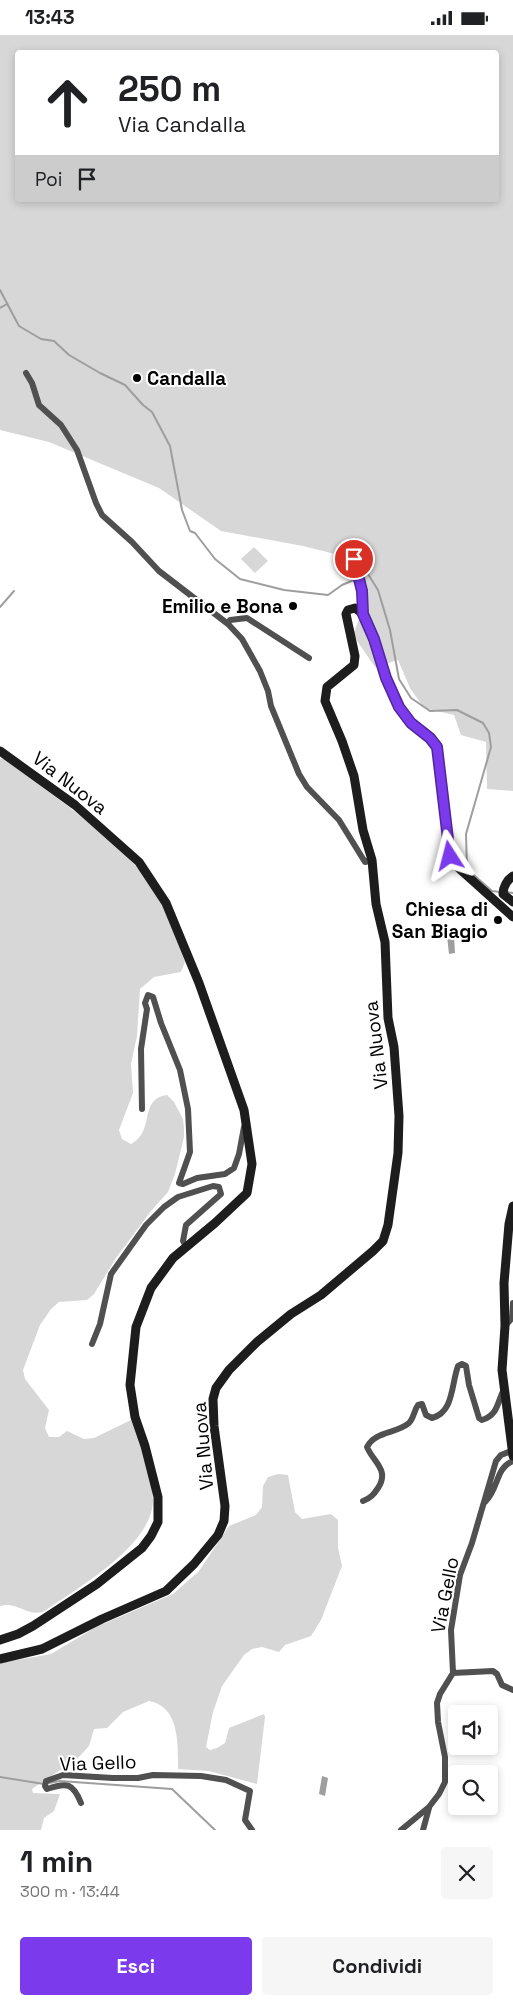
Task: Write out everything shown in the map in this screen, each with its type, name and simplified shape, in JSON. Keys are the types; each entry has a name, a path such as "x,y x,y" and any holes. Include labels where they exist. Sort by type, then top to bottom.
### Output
{"street":[{"path":"26,373 32,383 39,405 61,425 77,450 102,515 132,542 159,571 228,624 242,639 260,671 268,691 271,706 299,774 307,787 339,820 365,862 372,860"},
{"path":"354,559 362,591 363,614 374,639 386,678 399,707 411,723 430,738 437,747 446,827 453,863 513,917"},
{"name":"Via Nuova","path":"0,1659 42,1649 102,1619 166,1591 194,1564 218,1535 224,1521 225,1505 214,1417 213,1399 216,1388 230,1370 257,1342 291,1314 321,1295 382,1241 388,1225 398,1153 399,1116 394,1047 388,1018 385,942 376,904 372,860 363,830 354,776 325,701 328,687 354,665 355,657 346,614 348,610 355,608 363,614"},
{"path":"228,624 230,620 247,618 309,658"},
{"name":"Via Nuova","path":"0,751 75,805 139,862 166,903 177,926 224,1050 246,1116 252,1165 247,1193 215,1223 172,1258 151,1287 136,1327 130,1385 135,1417 145,1446 158,1497 158,1522 142,1548 97,1584 33,1626 18,1634 0,1640"},
{"path":"513,876 506,883 504,894 513,902"},
{"path":"142,1109 142,1049 145,1003 148,995 153,997 157,1005 161,1023 180,1071 188,1109 190,1152 179,1183 183,1184 197,1178 225,1174 234,1168 242,1143 246,1116"},
{"path":"92,1344 100,1324 111,1274 146,1225 164,1207 178,1197 213,1186 219,1187 221,1194 186,1225 183,1241 186,1246"},
{"path":"512,1454 502,1370 505,1325 504,1283 509,1224 513,1206"},
{"path":"505,1325 512,1318 513,1303"},
{"path":"363,1501 374,1493 381,1483 383,1474 381,1468 369,1452 367,1447 369,1443 375,1437 409,1423 418,1405 422,1404 426,1415 432,1418 444,1413 450,1400 458,1366 462,1364 466,1366 469,1385 479,1418 482,1420 489,1418 495,1412 504,1389"},
{"name":"Via Gello","path":"453,1673 451,1652 452,1620 460,1575 496,1461 501,1455 512,1454"},
{"name":"Via Gello","path":"484,1502 494,1492 502,1471 507,1464 513,1461"},
{"path":"401,1830 429,1807 445,1782 445,1757 438,1722 437,1703 440,1694 453,1673 493,1671 497,1674 502,1685 513,1690"},
{"name":"Via Gello","path":"81,1803 75,1790 68,1786 61,1785 47,1789 45,1783 62,1775 113,1778 138,1778 153,1775 201,1776 226,1780 250,1791 245,1820 252,1830"},
{"path":"423,1830 429,1807"}],"shaded area":[{"path":"0,35 513,35 513,791 487,789 486,742 461,735 454,715 424,708 410,688 398,660 375,667 353,635 365,603 351,558 303,546 221,531 159,488 49,442 0,430"},
{"path":"254,547 268,561 255,573 241,559"},
{"path":"3,758 107,837 146,877 160,900 185,962 181,972 154,977 140,989 137,1036 131,1064 133,1093 119,1130 122,1139 131,1144 139,1138 146,1124 149,1109 158,1098 167,1095 174,1102 183,1119 184,1137 175,1174 168,1192 151,1211 116,1258 94,1294 87,1300 59,1302 51,1309 40,1325 23,1370 25,1379 49,1410 45,1428 49,1437 59,1437 67,1431 84,1439 94,1438 131,1420 151,1480 153,1501 149,1518 140,1534 126,1550 92,1579 43,1612 37,1613 11,1605 0,1606 0,759"},
{"path":"447,936 454,936 455,953 449,954"},
{"path":"278,1474 288,1475 295,1512 302,1519 331,1514 338,1520 338,1548 342,1566 321,1620 311,1636 285,1645 279,1652 262,1647 252,1649 244,1655 222,1686 213,1712 206,1747 210,1750 217,1748 225,1743 229,1728 264,1714 257,1784 209,1771 178,1769 177,1739 172,1719 159,1704 149,1701 123,1712 107,1728 94,1729 89,1746 78,1758 32,1789 33,1793 60,1794 54,1811 44,1818 41,1830 0,1830 0,1663 51,1654 96,1627 173,1594 199,1571 229,1526 256,1515 262,1507 263,1486 268,1477"},
{"path":"322,1776 328,1778 325,1796 319,1794"}],"waterway":[{"path":"0,290 19,326 41,339 54,341 69,355 125,385 152,412 170,446 182,510 190,531 195,533 215,559 240,579 284,590 328,595 342,585 368,574 378,590 390,630 399,679 411,698 430,711 457,710 483,723 489,733 491,747 466,834 467,869 492,891 500,892"},
{"path":"0,308 7,304"},
{"path":"0,607 14,591"},
{"path":"507,892 513,893"},
{"path":"0,1777 44,1784"},
{"path":"49,1783 60,1781 172,1789 215,1830"}],"place":[{"name":"Candalla","path":"137,378"},
{"name":"Emilio e Bona","path":"293,606"},
{"name":"Chiesa di San Biagio","path":"498,920"}],"route":[{"path":"354,559 362,591 363,614 374,639 386,678 399,707 411,723 430,738 437,747 450,856"}]}
